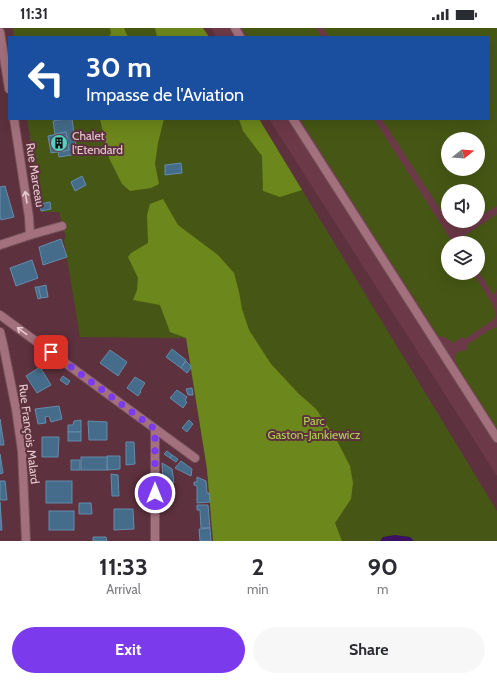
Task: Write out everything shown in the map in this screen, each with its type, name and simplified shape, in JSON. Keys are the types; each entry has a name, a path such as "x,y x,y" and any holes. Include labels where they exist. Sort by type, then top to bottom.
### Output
{"street":[{"path":"0,32 8,83"},
{"name":"Rue Marceau","path":"14,120 29,217 30,235"},
{"path":"294,120 497,438"},
{"path":"0,245 62,226"},
{"path":"0,315 195,458"},
{"name":"Rue François Malard","path":"0,332 22,452 26,541"},
{"path":"155,429 155,541"}],"shaded area":[{"path":"211,28 497,28 497,476 270,120 489,120 489,36 215,36"},
{"path":"395,535 410,537 414,541 380,541 383,537"}],"green space":[{"path":"13,28 203,28 208,36 14,36"},
{"path":"110,28 124,28 128,36 110,36 111,33"},
{"path":"155,28 203,28 208,36 157,36"},
{"path":"242,28 316,28 321,36 246,36"},
{"path":"323,28 497,28 497,206 485,213 485,184 441,184 441,210 383,120 489,120 489,36 328,36"},
{"name":"Parc Gaston-Jankiewicz","path":"27,120 260,120 497,511 497,541 213,541 207,469 186,338 80,337 64,240 66,237 59,212 42,212"},
{"path":"100,120 164,120 155,164 159,184 151,188 130,191 122,184 109,158"},
{"path":"239,120 260,120 302,190 280,197 263,191 262,156 243,131"},
{"path":"301,120 375,120 441,224 441,228 443,228 449,236 441,236 441,280 477,280 495,310 496,315 493,320 465,339 461,337 454,343 442,336 439,337"},
{"path":"163,199 178,225 218,255 234,273 242,309 249,330 271,364 298,393 316,409 335,437 350,466 353,483 351,499 335,523 342,541 213,541 207,469 186,338 170,332 160,305 133,300 137,290 138,278 128,257 131,253 148,243 147,215 150,204"},
{"path":"497,214 497,290 494,295 484,280 485,236 464,236 476,228 485,228 485,222"},
{"path":"497,327 497,428 458,367 456,362 456,354 460,350 463,352 467,349 467,345 491,329"}],"building":[{"path":"72,120 77,154 59,157 58,152 69,150 66,132 55,134 53,121"},
{"name":"Chalet l'Etendard","path":"66,132 69,150 51,153 48,136"},
{"path":"181,163 182,173 165,175 165,165"},
{"path":"82,176 86,185 75,191 71,182"},
{"path":"5,186 14,217 1,220 0,187"},
{"path":"50,202 51,209 41,211 40,204"},
{"path":"61,239 67,257 43,265 39,247"},
{"path":"32,260 38,278 16,286 10,268"},
{"path":"46,285 48,297 41,298 38,287"},
{"path":"35,287 38,287 41,298 38,299"},
{"path":"172,349 186,360 181,368 166,357"},
{"path":"110,350 127,362 118,376 100,363"},
{"path":"186,361 191,368 187,373 181,368"},
{"path":"40,367 51,385 37,393 26,376"},
{"path":"63,376 70,381 67,385 60,380"},
{"path":"135,377 145,383 138,396 127,388"},
{"path":"192,388 193,395 188,395 186,389"},
{"path":"177,390 187,397 185,400 187,402 183,408 170,398"},
{"path":"59,406 62,419 51,422 49,416 45,417 46,423 38,424 35,409"},
{"path":"0,419 4,445 0,445"},
{"path":"81,420 81,432 68,432 68,425 73,425 74,421"},
{"path":"189,420 193,424 187,432 182,428"},
{"path":"88,421 107,422 107,440 89,440"},
{"path":"68,432 81,432 81,441 68,441"},
{"path":"42,437 59,437 58,457 42,457"},
{"path":"126,442 134,442 135,464 126,465"},
{"path":"167,451 172,455 170,458 164,454"},
{"path":"0,454 3,473 0,474"},
{"path":"172,455 178,459 176,462 170,458"},
{"path":"107,456 120,456 120,469 107,470"},
{"path":"81,457 107,457 107,470 81,470"},
{"path":"71,460 80,460 80,470 71,470"},
{"path":"181,461 192,469 191,476 175,468"},
{"path":"162,463 172,469 174,483 163,480"},
{"path":"111,474 118,475 119,496 112,496"},
{"path":"197,477 206,481 207,493 209,493 210,502 197,503 197,486 194,485 194,482 197,482"},
{"path":"0,481 5,481 7,500 0,500"},
{"path":"46,481 72,481 72,503 46,503"},
{"path":"0,502 2,530 0,530"},
{"path":"79,503 91,503 92,514 79,514"},
{"path":"197,505 208,505 210,528 201,528 200,510 197,510"},
{"path":"114,509 133,509 134,529 114,530"},
{"path":"49,511 74,511 74,530 49,530"},
{"path":"210,528 211,541 200,541 199,529"},
{"path":"93,537 106,537 107,541 93,541"}],"place":[{"name":"Chalet l'Etendard","path":"59,143"}],"route":[{"path":"51,352 155,429 155,493"}]}
